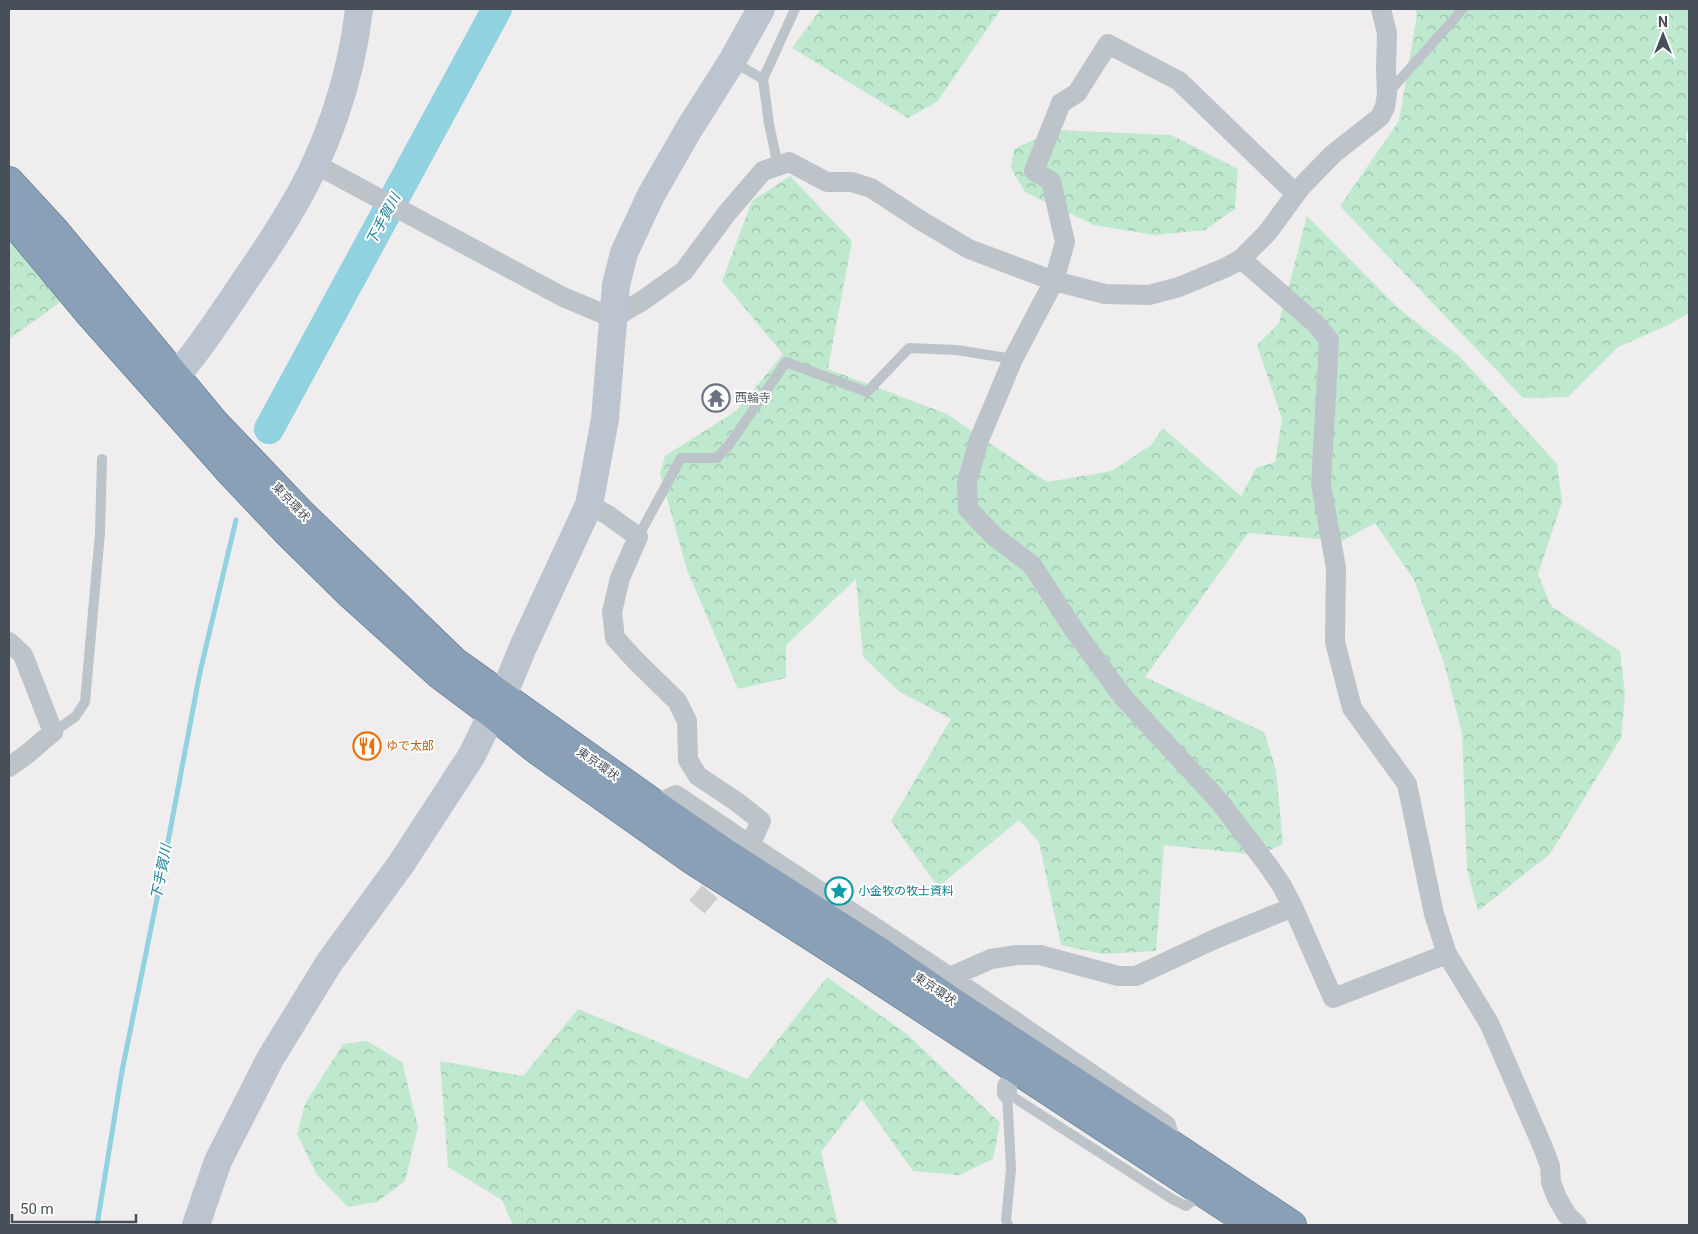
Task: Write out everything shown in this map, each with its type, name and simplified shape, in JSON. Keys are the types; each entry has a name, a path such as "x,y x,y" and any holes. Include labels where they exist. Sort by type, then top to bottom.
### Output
{"highway":[{"name":"東京環状","path":"9,180 56,232 168,385"},
{"name":"東京環状","path":"9,217 88,312 168,385 215,423 302,514 455,662 537,750 691,860 872,961 956,1004 1168,1151 1292,1225"},
{"name":"東京環状","path":"497,705 656,805 726,853 872,961"},
{"name":"東京環状","path":"1168,1151 1199,1190 1253,1225"}],"street":[{"path":"168,385 196,352 287,217 315,164 347,78 357,30 359,9"},
{"path":"196,1225 218,1161 270,1059 330,963 401,864 472,755 497,705 589,505 605,419 616,285 624,253 651,195 689,129 732,61 761,9"},
{"path":"614,318 684,272 727,213 762,172 789,162 827,182 852,182 871,188 969,249 1054,281 1105,294 1149,295 1180,287 1241,259 1267,233 1296,194 1332,154 1380,117 1385,107 1387,94 1387,33 1382,9"},
{"path":"1296,194 1179,81 1108,44 1077,93 1061,103 1034,172 1050,181 1065,242 1054,281 1013,358 979,440 967,482 968,509 995,537 1032,566 1074,630 1123,697 1219,801 1282,886 1333,998 1447,954"},
{"path":"315,164 563,297 614,318"},
{"path":"1241,259 1316,324 1329,340 1321,484 1336,568 1335,642 1352,708 1407,784 1434,914 1447,954 1489,1023 1550,1166 1551,1182 1557,1198 1567,1215 1577,1225"},
{"path":"589,505 608,515 638,537 620,578 612,612 616,638 636,661 677,701 687,721 688,760 698,776 738,802 760,821 750,846"},
{"path":"9,642 23,655 53,732 9,767"},
{"path":"656,805 676,795 750,846 950,977 999,1015 1166,1125 1168,1151"},
{"path":"950,977 992,960 1017,955 1040,954 1118,976 1136,976 1215,939 1293,907"}],"lane":[{"path":"778,166 768,124 763,79 795,9"},
{"path":"1387,94 1463,9"},
{"path":"732,61 763,79"},
{"path":"638,537 681,458 717,458 729,445 786,362 867,392 909,348 957,350 1013,358"},
{"path":"53,732 75,717 85,702 100,533 102,459"},
{"path":"1008,1225 1006,1220 1011,1169 1007,1089 1172,1199 1186,1206 1199,1190"}],"green space":[{"path":"821,9 1001,9 937,102 908,118 792,48"},
{"path":"1414,9 1689,9 1689,128 1686,133 1689,157 1689,313 1666,326 1618,347 1568,397 1523,398 1340,206 1399,121 1417,14"},
{"path":"1055,130 1171,135 1238,169 1235,209 1205,230 1155,235 1094,225 1025,192 1011,168 1014,149"},
{"path":"790,176 852,241 828,369 947,414 1047,482 1112,471 1151,445 1163,428 1241,496 1256,468 1275,462 1282,419 1257,345 1279,323 1307,216 1397,307 1460,357 1557,464 1562,502 1538,574 1551,606 1620,651 1625,695 1621,738 1550,854 1478,911 1467,869 1462,733 1445,666 1414,580 1375,523 1342,541 1248,533 1145,677 1264,732 1276,770 1283,844 1259,855 1164,845 1156,951 1102,954 1061,945 1039,842 1019,820 938,887 891,821 951,719 900,692 863,657 856,579 786,645 786,678 738,689 687,570 660,474 665,456 736,411 783,354 722,281 752,201"},
{"path":"9,238 62,301 9,339"},
{"path":"827,977 908,1035 1000,1123 993,1159 959,1175 913,1171 862,1099 821,1152 838,1225 513,1225 502,1200 448,1167 440,1061 523,1076 578,1009 747,1079"},
{"path":"367,1041 402,1062 418,1127 405,1181 377,1202 348,1207 317,1175 297,1134 305,1104 343,1044"}],"waterway":[{"name":"下手賀川","path":"269,429 497,9"},
{"name":"下手賀川","path":"97,1225 122,1071 200,672 236,520"}],"tunnel":[{"path":"697,907 730,868"}],"place":[{"name":"西輪寺","path":"716,398"},
{"name":"ゆで太郎","path":"367,746"},
{"name":"小金牧の牧士資料","path":"839,891"}]}
